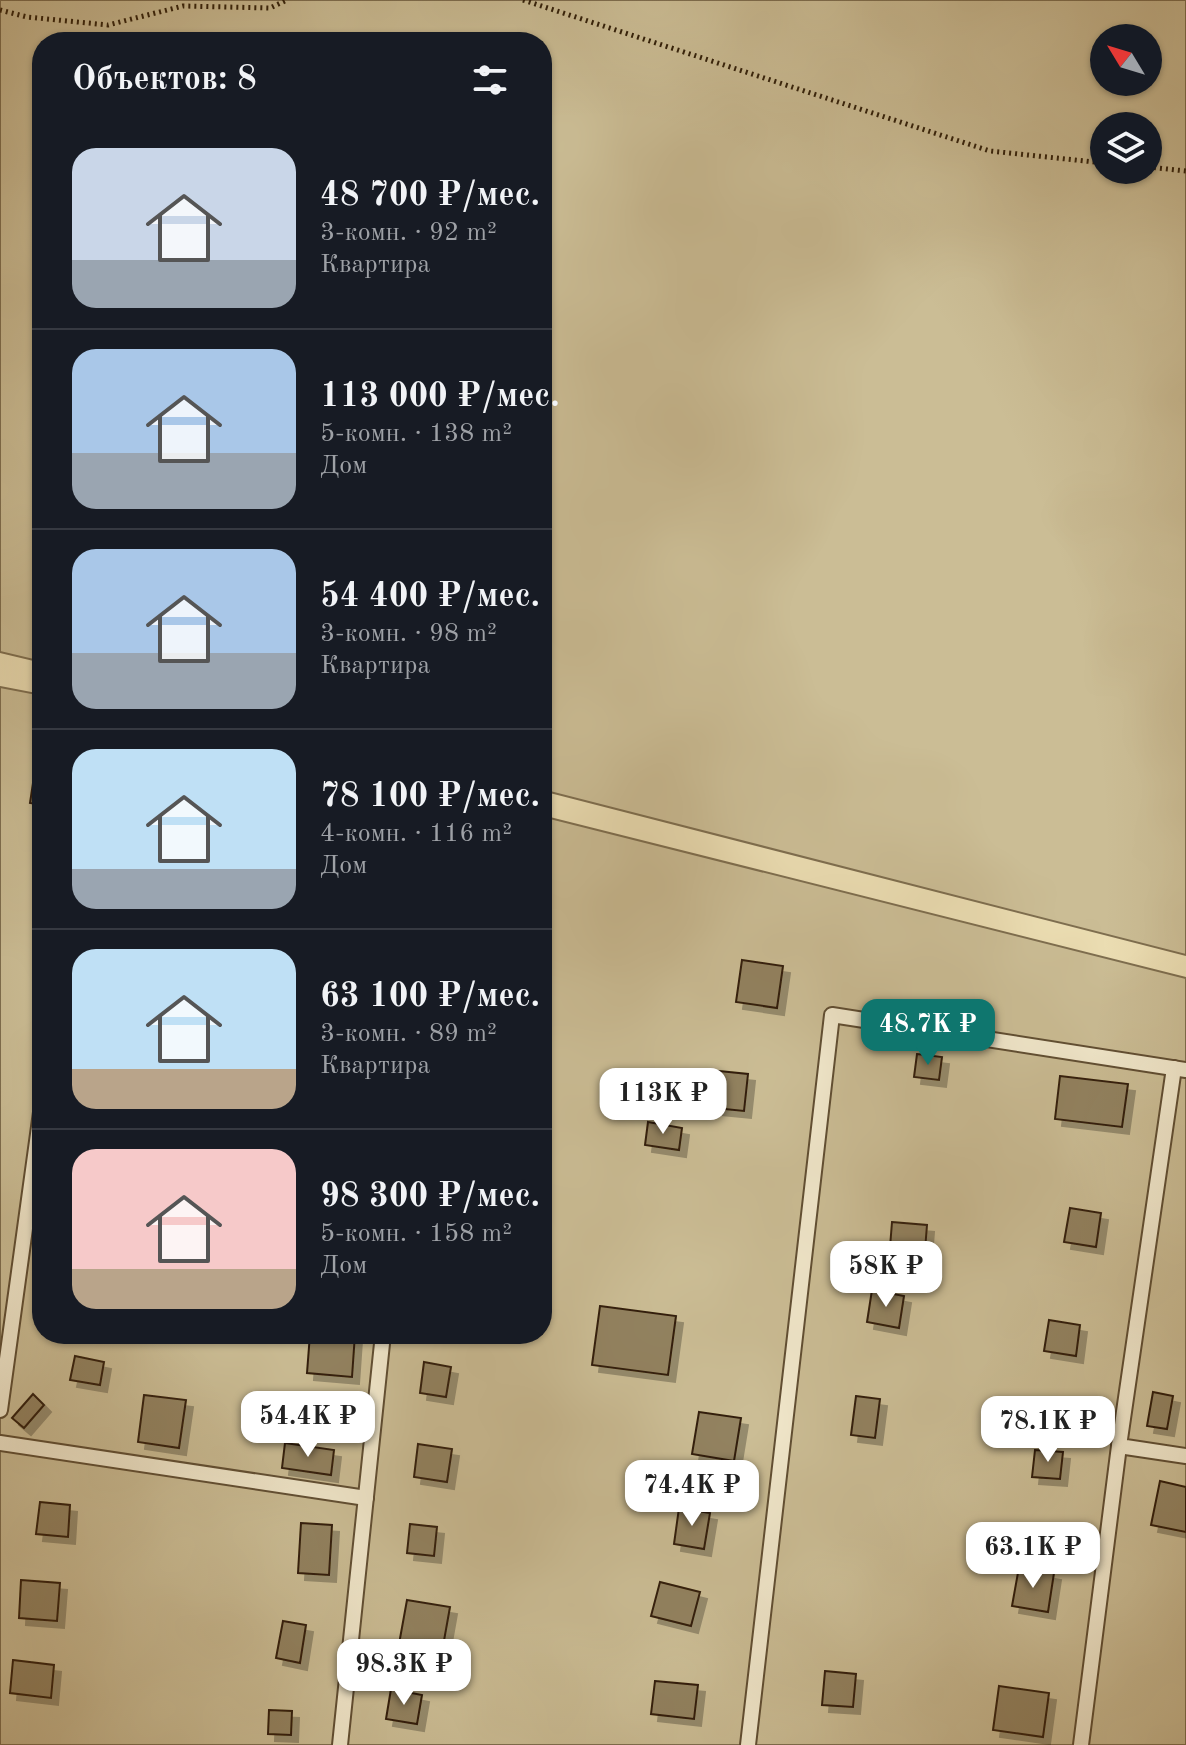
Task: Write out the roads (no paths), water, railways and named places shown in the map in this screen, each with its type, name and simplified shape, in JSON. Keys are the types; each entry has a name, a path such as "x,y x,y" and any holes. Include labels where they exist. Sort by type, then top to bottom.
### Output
{"lane":[{"path":"748,1745 832,1015 1180,1069 1119,1446 1081,1745"},
{"path":"0,1410 32,1178"},
{"path":"340,1745 382,1344"},
{"path":"0,1443 366,1498"},
{"path":"1119,1446 1186,1456"}]}
